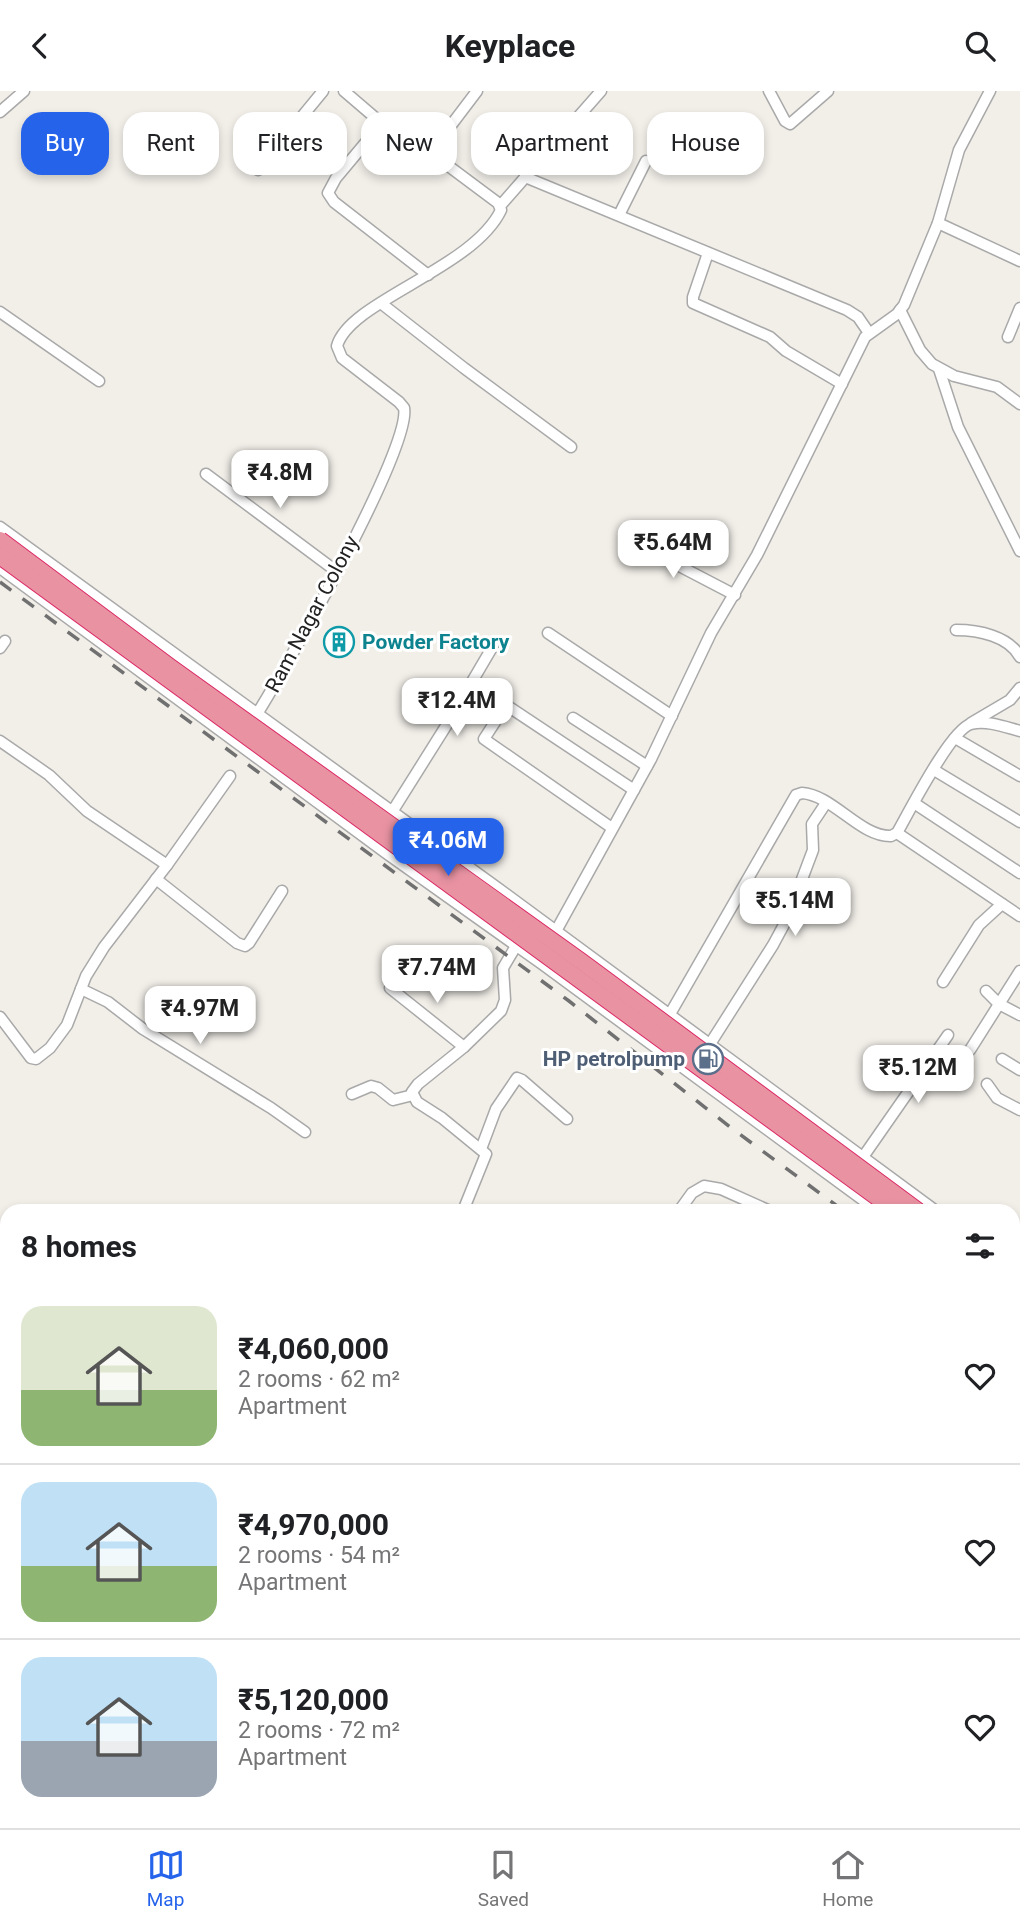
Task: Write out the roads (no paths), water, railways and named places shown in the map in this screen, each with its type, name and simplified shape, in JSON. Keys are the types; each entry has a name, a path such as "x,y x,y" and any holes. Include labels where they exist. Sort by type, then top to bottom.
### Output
{"highway":[{"path":"0,540 170,667 592,970 909,1204"},
{"path":"0,556 886,1204"}],"street":[{"path":"0,112 24,91"},
{"path":"306,112 323,91"},
{"path":"344,91 369,112"},
{"path":"457,118 478,91"},
{"name":"Ram Nagar Colony","path":"257,714 281,675 384,480 405,413 399,403 342,358 337,346 338,340 350,326 466,250 525,177 601,91"},
{"path":"769,91 785,121 790,124 828,91"},
{"path":"556,931 647,766 711,633 757,555 869,333 900,310 937,223 959,150 990,91"},
{"path":"361,148 336,178 328,193 334,202 428,275"},
{"path":"619,215 646,161"},
{"path":"457,175 500,209"},
{"path":"525,177 852,312 869,333"},
{"path":"937,223 1020,261"},
{"path":"708,253 693,303 770,337 786,351 842,384"},
{"path":"382,304 571,447"},
{"path":"1008,337 1020,308"},
{"path":"900,310 920,350 939,369 954,376 997,387 1020,404"},
{"path":"0,311 99,381"},
{"path":"939,369 958,427 1020,551"},
{"path":"206,474 336,571"},
{"path":"0,527 927,1204"},
{"path":"630,535 666,559 735,595"},
{"path":"0,568 868,1204"},
{"path":"956,630 974,630 1000,640 1012,646 1020,657"},
{"path":"548,633 672,716"},
{"path":"392,811 493,646"},
{"path":"670,1014 791,802 802,793 808,793 877,834 891,836 897,833 955,738 968,725 1010,700 1020,688"},
{"path":"612,828 484,739 506,705 634,790"},
{"path":"573,718 647,766"},
{"path":"968,725 982,723 1020,731"},
{"path":"955,738 1020,776"},
{"path":"0,741 49,775 87,811 167,865"},
{"path":"284,778 307,750"},
{"path":"934,770 1020,822"},
{"path":"0,1017 30,1057 36,1059 50,1048 63,1031 92,965 230,776"},
{"path":"709,1044 774,945 787,919 813,850 812,824 826,803"},
{"path":"914,803 1020,873"},
{"path":"897,833 1020,916"},
{"path":"156,879 237,943 245,946 282,891"},
{"path":"943,982 979,925 1002,904"},
{"path":"413,1095 418,1084 464,1047 504,1006 506,992 503,968 516,946"},
{"path":"970,1050 1020,971"},
{"path":"390,988 464,1047"},
{"path":"81,989 108,1002 143,1029 305,1132"},
{"path":"986,992 999,1004 1020,1015"},
{"path":"863,1157 948,1035"},
{"path":"701,1081 721,1052"},
{"path":"1002,1059 1020,1070"},
{"path":"481,1149 496,1109 517,1078 567,1119"},
{"path":"987,1084 996,1098 1020,1110"},
{"path":"352,1094 372,1086 379,1088 393,1100 413,1095"},
{"path":"413,1095 421,1105 442,1118 481,1149 487,1157 466,1204"},
{"path":"684,1204 692,1193 704,1186 721,1189 754,1204"}],"railway":[{"path":"0,582 569,1001 734,1130 834,1204"}],"place":[{"name":"Powder Factory","path":"339,642"},
{"name":"HP petrolpump","path":"708,1059"}]}
